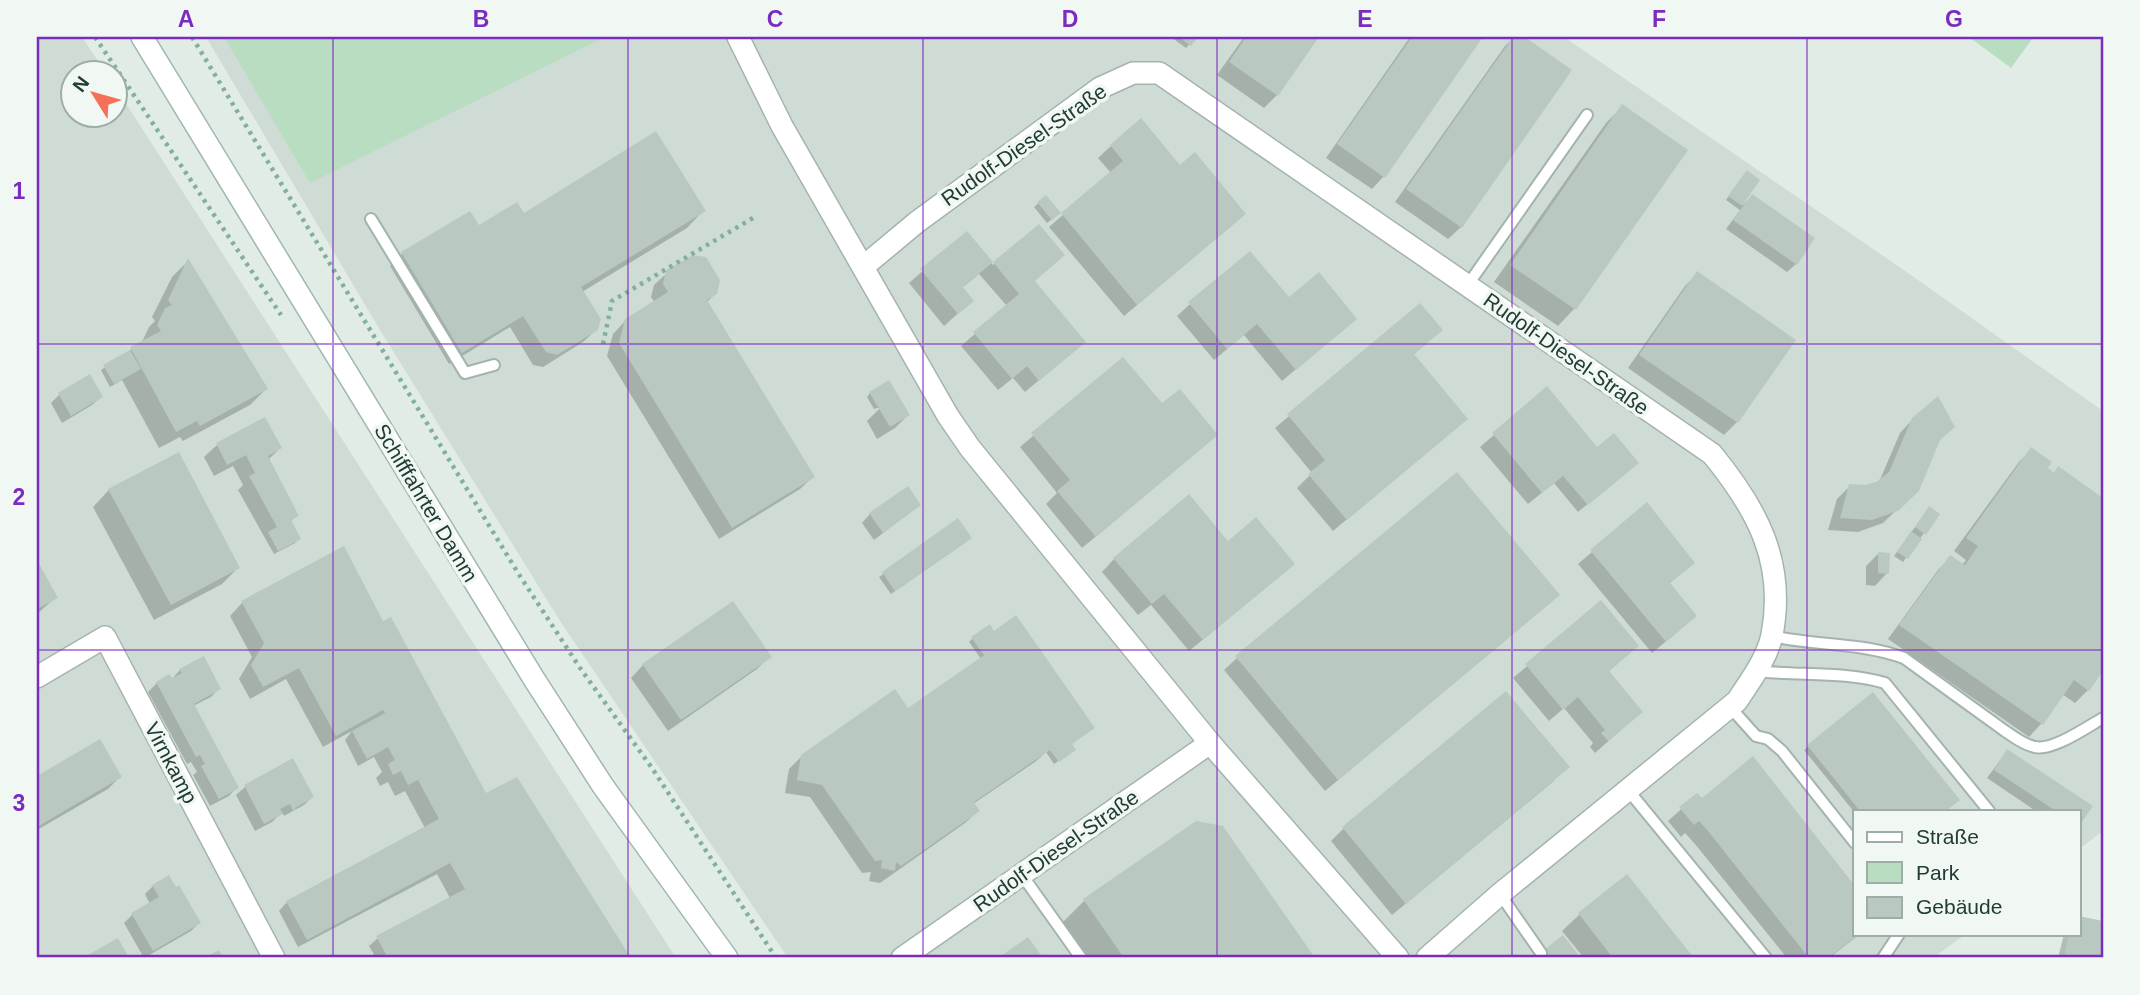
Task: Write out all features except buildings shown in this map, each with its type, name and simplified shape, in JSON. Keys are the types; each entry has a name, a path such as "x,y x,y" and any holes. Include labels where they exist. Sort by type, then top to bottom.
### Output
{"street":[{"name":"Schifffahrter Damm","path":"142,37 534,679 603,786 727,958"},
{"path":"738,37 782,126 948,416 970,447 1210,743 1389,956"},
{"name":"Rudolf-Diesel-Straße","path":"863,267 917,222 1100,88 1133,73 1159,73 1712,454 1739,486 1755,515 1776,578 1772,636 1757,671 1737,701 1500,894 1427,958"},
{"name":"Virnkamp","path":"37,677 106,637 274,958"},
{"name":"Rudolf-Diesel-Straße","path":"902,958 1210,743"}],"lane":[{"path":"1467,286 1587,115"},
{"path":"371,219 465,373 494,365"},
{"path":"1772,636 1801,643 1864,647 1887,651 1904,658 2021,742 2038,748 2055,744 2103,718"},
{"path":"1757,671 1793,676 1866,677 1885,683 1989,810"},
{"path":"1730,707 1756,736 1768,738 1782,751 1853,840"},
{"path":"1628,790 1766,958"},
{"path":"1022,875 1081,958"},
{"path":"1500,894 1541,953"},
{"path":"1883,958 1898,936"}],"path":[{"path":"192,37 518,573 580,667 652,768 776,958"},
{"path":"603,344 612,301 753,218"}],"shaded area":[{"path":"37,37 82,37 97,60 60,60 60,130 130,130 130,110 676,958 37,958"},
{"path":"206,37 1564,37 1911,275 2103,411 2103,831 2080,848 2080,810 1853,810 1853,936 1963,936 1933,958 788,958 560,621 380,330"}],"green space":[{"path":"224,37 605,37 310,183"},
{"path":"1969,37 2029,37 2032,39 2011,68"}]}
